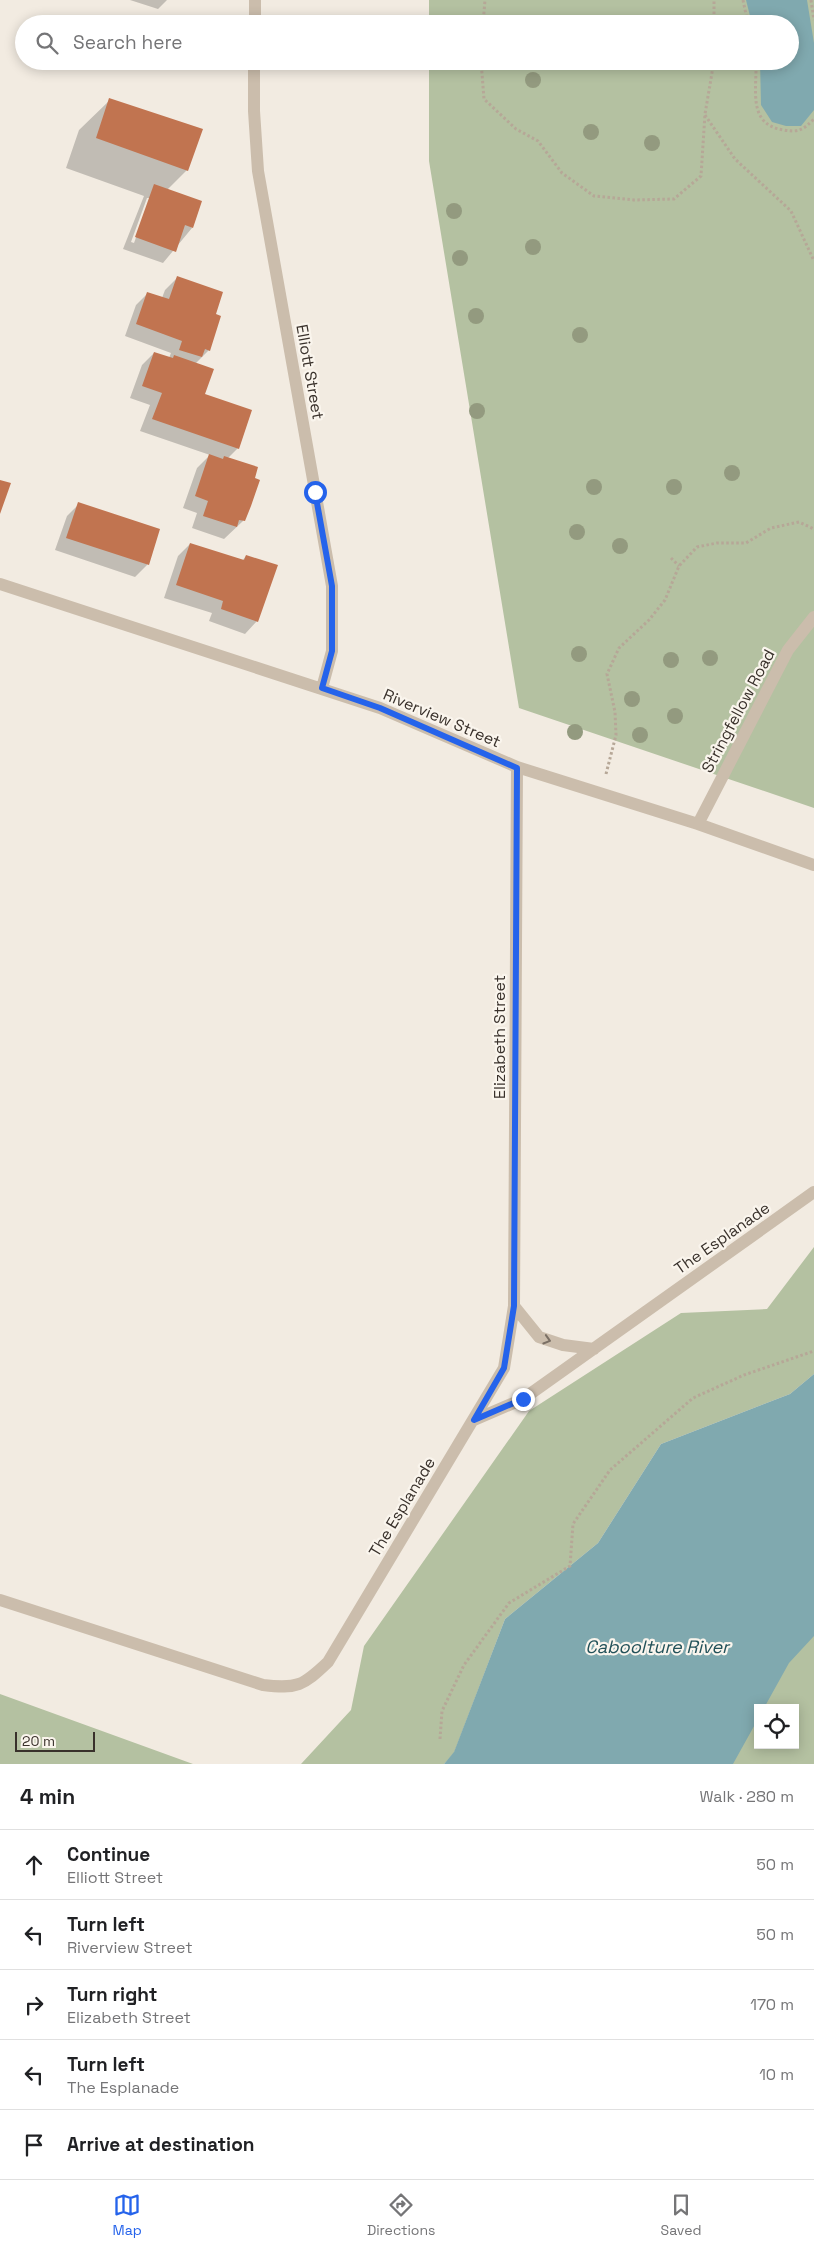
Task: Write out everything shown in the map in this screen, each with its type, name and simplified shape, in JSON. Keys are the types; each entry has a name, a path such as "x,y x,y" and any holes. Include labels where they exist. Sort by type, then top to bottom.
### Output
{"street":[{"path":"255,0 255,15"},
{"name":"Elliott Street","path":"254,70 254,111 258,171 332,586 332,651 322,688"},
{"name":"Riverview Street","path":"0,584 380,708 517,768 698,824 814,865"},
{"name":"Stringfellow Road","path":"698,824 788,650 814,617"},
{"name":"Elizabeth Street","path":"474,1420 504,1368 514,1306 517,768"},
{"name":"The Esplanade","path":"0,1600 263,1685 290,1688 311,1678 328,1662 474,1420 523,1399 814,1192"},
{"path":"514,1306 539,1338 594,1349"}],"path":[{"path":"484,15 485,0"},
{"path":"714,0 714,15"},
{"path":"743,0 746,15"},
{"path":"811,0 814,20"},
{"path":"482,70 484,98 516,129 538,141 562,173 594,196 634,200 674,199 701,176 705,114 712,70"},
{"path":"756,70 756,104 759,117 767,126 797,131 802,130 814,119"},
{"path":"705,114 735,159 791,211 814,261"},
{"path":"602,794 616,735 615,712 607,674 619,648 649,620 665,600 679,566 697,547 717,543 746,543 771,528 799,522 814,529"},
{"path":"671,558 679,566"},
{"path":"440,1739 442,1711 464,1665 509,1603 570,1566 573,1524 610,1470 693,1398 744,1375 814,1351"}],"green space":[{"path":"429,0 814,0 814,808 519,708 429,161 429,70 799,70 799,15 429,15"},
{"path":"814,1247 814,1374 790,1394 661,1444 598,1543 505,1619 454,1753 444,1764 301,1764 351,1710 364,1646 529,1411 681,1313 767,1309"},
{"path":"814,1551 814,1764 685,1764"},
{"path":"0,1694 193,1764 0,1764"}],"water":[{"path":"746,0 807,0 814,43 814,110 801,126 786,126 772,122 761,105 760,70 799,70 799,15 750,15"},
{"name":"Caboolture River","path":"814,1374 814,1636 789,1663 766,1704 754,1704 754,1726 733,1764 444,1764 454,1752 505,1619 598,1543 661,1444 790,1394"}],"building":[{"path":"109,98 203,129 188,171 96,138"},
{"path":"154,184 202,201 193,228 185,225 176,252 135,237"},
{"path":"177,276 223,292 216,314 221,316 210,351 205,349 202,357 179,350 182,341 136,324 147,292 169,299"},
{"path":"154,352 173,358 174,355 214,369 205,394 252,410 239,449 152,419 162,393 142,386"},
{"path":"209,454 223,459 224,456 258,467 255,478 260,480 251,506 245,521 239,520 237,527 203,516 208,501 195,496"},
{"path":"0,480 11,483 0,514"},
{"path":"78,502 160,529 149,565 66,538"},
{"path":"190,543 244,560 246,555 278,565 258,622 221,609 223,601 176,585"}],"route":[{"path":"315,492 332,586 332,651 322,688 380,708 517,768 514,1306 504,1368 474,1420 523,1399"}]}
